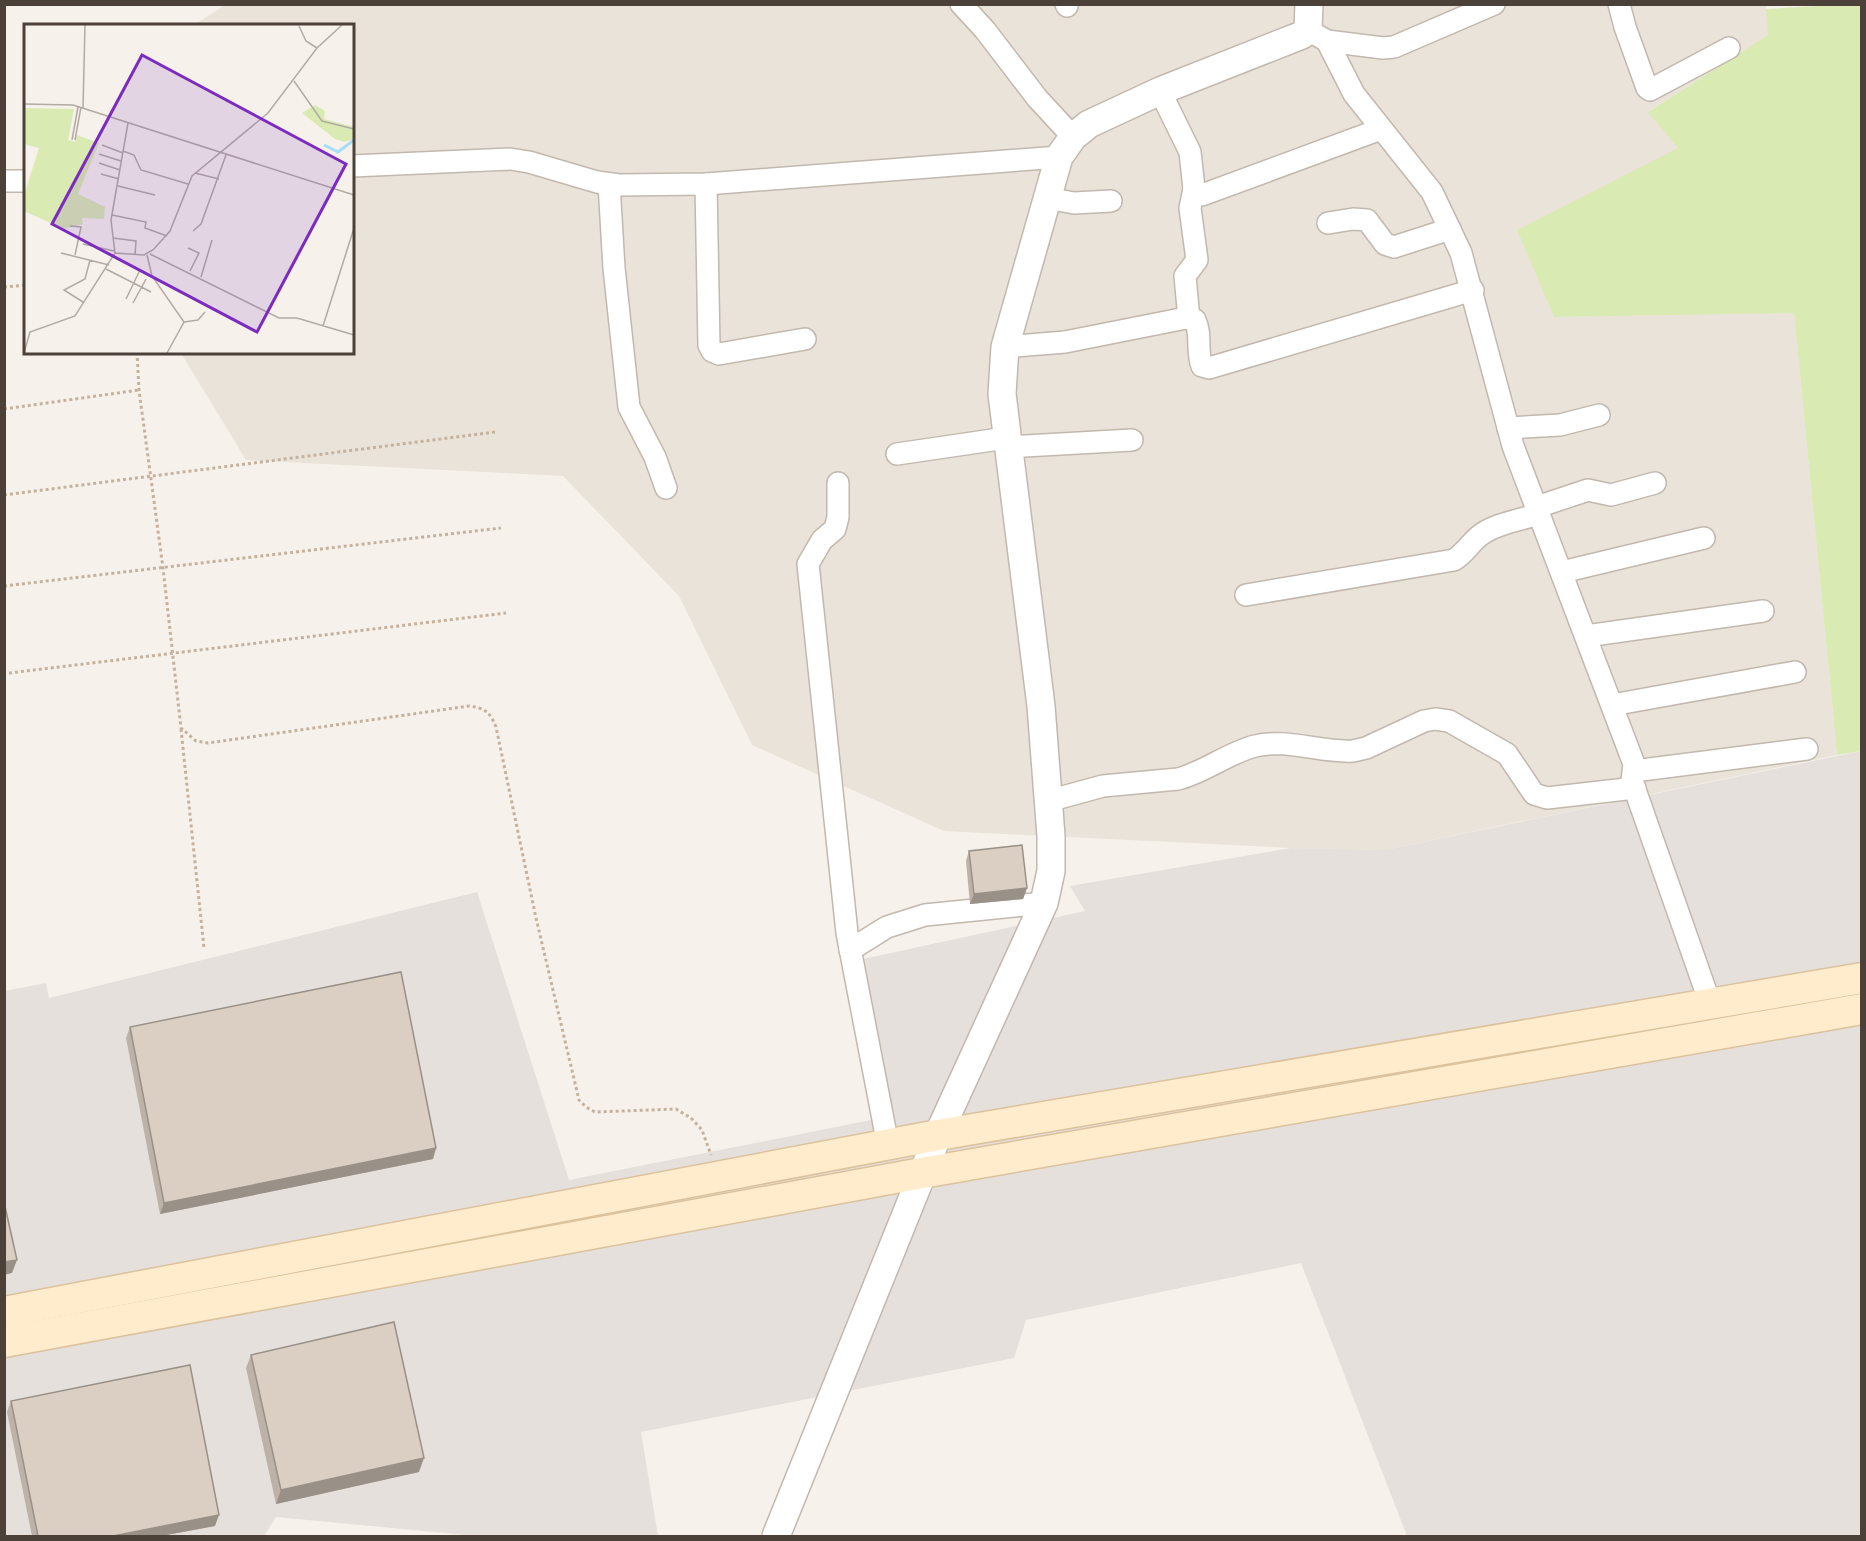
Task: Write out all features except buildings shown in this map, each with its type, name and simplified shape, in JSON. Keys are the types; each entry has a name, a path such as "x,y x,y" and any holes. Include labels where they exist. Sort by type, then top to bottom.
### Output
{"main road":[{"path":"4,1312 938,1135 1862,978"},
{"path":"4,1342 922,1173 1862,1009"}],"street":[{"path":"961,4 985,30 1036,98 1066,147"},
{"path":"1314,25 1383,48 1394,47 1468,9 1494,4"},
{"path":"1619,4 1643,78 1650,90 1729,48"},
{"path":"776,1536 938,1135 1044,903 1051,871 1041,706 1002,394 1005,347 1047,198 1066,147 1089,124 1160,91 1302,35 1314,25"},
{"path":"1314,25 1354,94 1432,192 1466,265 1508,428 1634,764 1634,780 1710,1003"},
{"path":"1160,91 1190,152 1194,189 1190,208 1197,260 1185,276 1189,319"},
{"path":"1194,189 1197,194 1202,195 1381,129"},
{"path":"354,166 510,159 609,184 706,184 1066,147"},
{"path":"4,181 24,181"},
{"path":"609,184 614,267 629,407 655,457 666,488"},
{"path":"706,184 709,345 712,351 718,354 805,339"},
{"path":"1047,198 1074,203 1111,201"},
{"path":"1328,223 1353,219 1367,220 1385,244 1394,247 1450,229"},
{"path":"1005,347 1065,342 1189,319 1195,320 1198,327 1199,360 1202,366 1209,368 1473,290"},
{"path":"1508,428 1560,425 1599,415"},
{"path":"897,454 1007,442 1132,440"},
{"path":"838,483 838,517 835,529 822,540 808,564 819,688 850,950 888,1145"},
{"path":"1246,595 1454,560 1463,554 1478,537 1488,531 1588,490 1611,495 1654,483"},
{"path":"1562,572 1704,538"},
{"path":"1586,636 1763,610"},
{"path":"1612,705 1795,672"},
{"path":"1048,801 1102,786 1178,779 1236,753 1263,744 1341,752 1353,751 1366,748 1424,721 1435,719 1449,721 1507,754 1534,794 1547,798 1807,749"},
{"path":"850,950 887,927 925,915 1044,903"}],"path":[{"path":"4,287 24,285"},
{"path":"137,354 139,390 163,568 204,948"},
{"path":"4,409 139,390"},
{"path":"4,495 495,432"},
{"path":"4,586 501,528"},
{"path":"9,673 506,613"},
{"path":"181,728 196,741 208,743 469,706 481,708 490,714 496,727 536,918 579,1100 595,1112 676,1109 692,1118 702,1130 719,1177"}],"shaded area":[{"path":"225,5 1766,5 1769,35 1649,111 1678,148 1554,317 1794,312 1837,755 1385,850 1291,848 944,831 752,745 679,596 563,476 246,460 182,354 354,354 354,24 196,24"},
{"path":"1861,751 1861,1536 1407,1536 1301,1263 1026,1320 1014,1358 641,1432 658,1536 476,1536 276,1517 264,1536 5,1536 5,991 46,983 49,998 477,892 569,1180 891,1116 863,959 1085,911 1070,886 1291,848 1385,850"}],"green space":[{"path":"1861,5 1861,751 1837,755 1794,313 1554,317 1517,230 1678,148 1648,112 1768,35 1766,9"}]}
